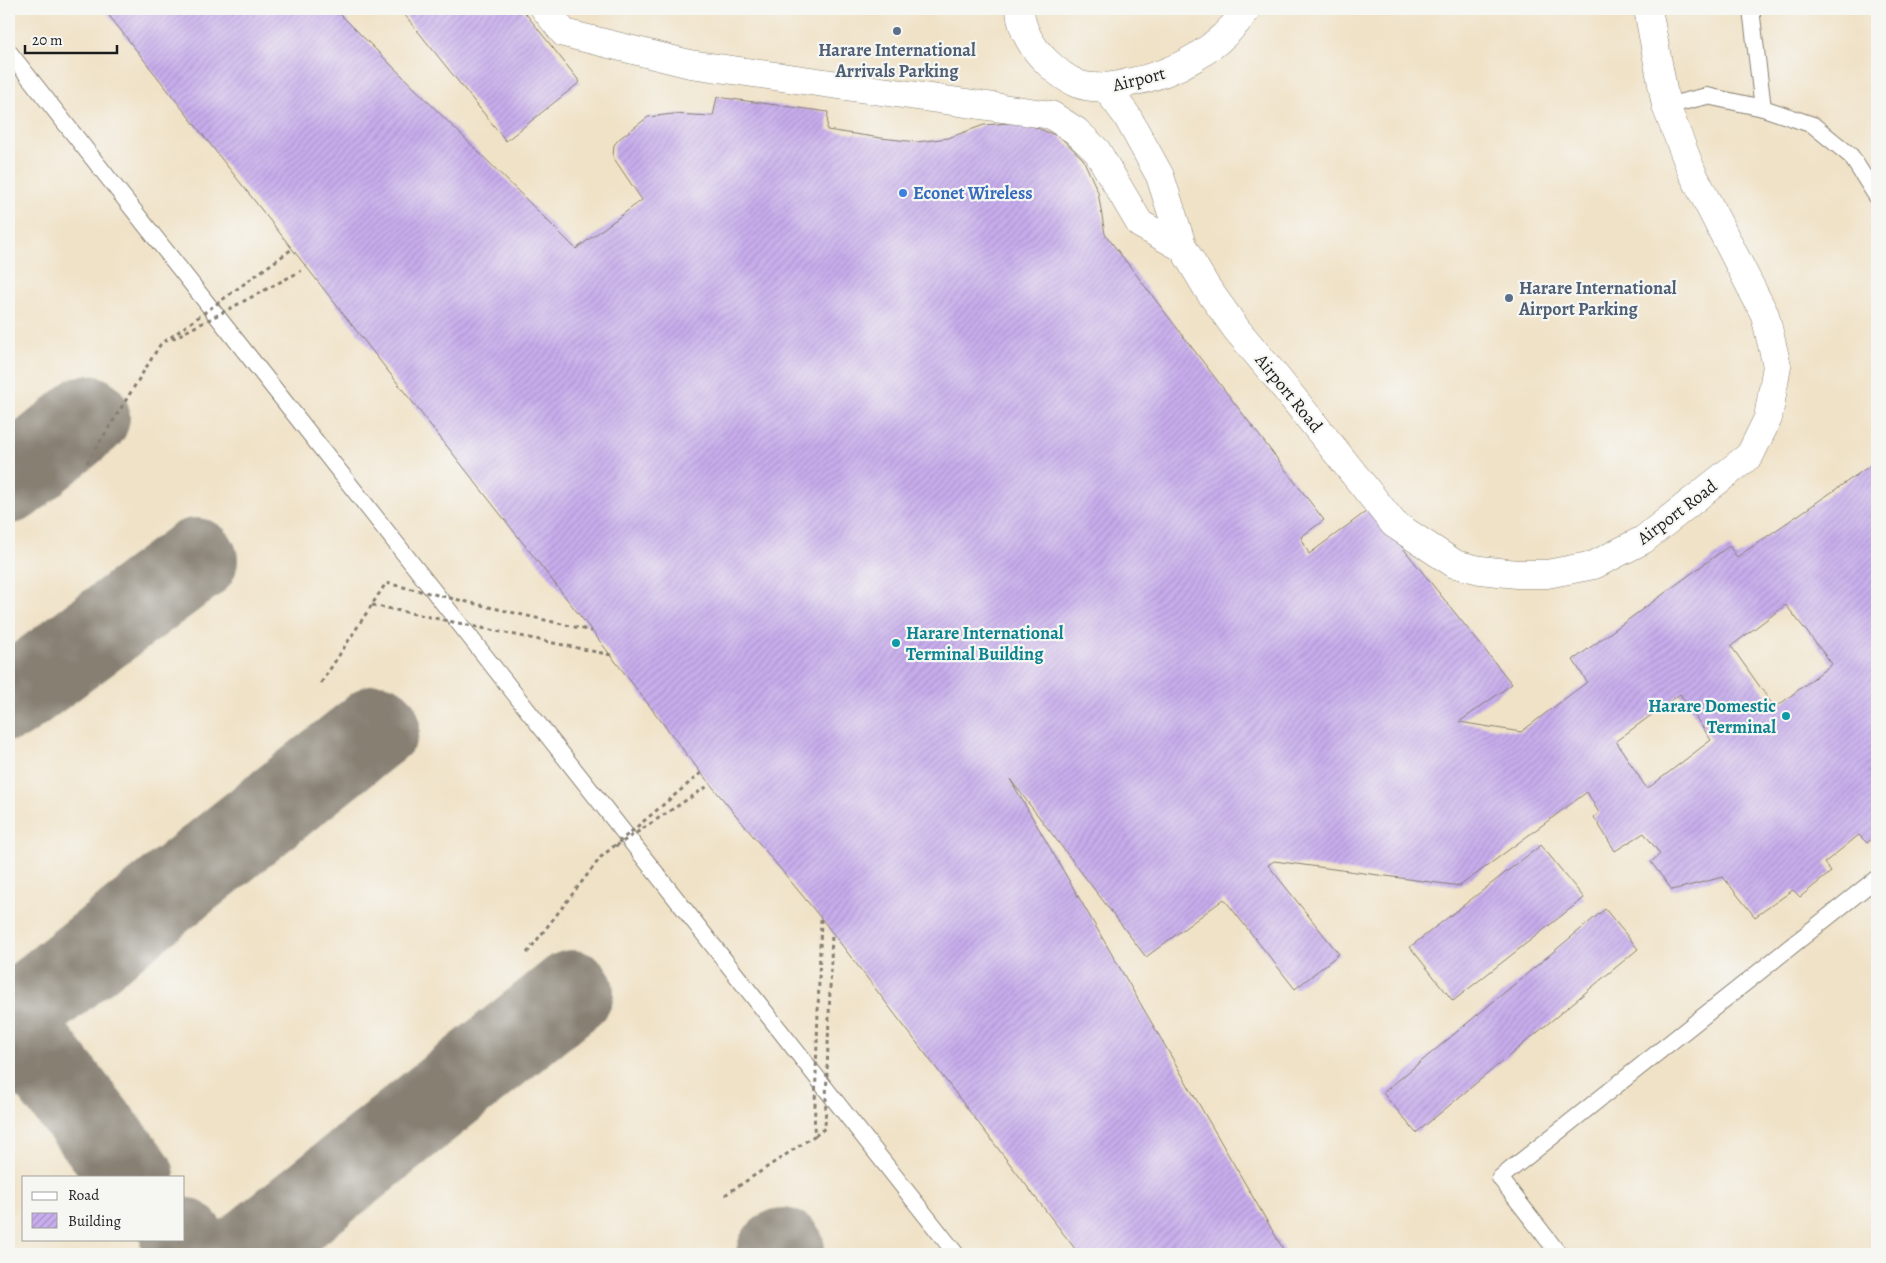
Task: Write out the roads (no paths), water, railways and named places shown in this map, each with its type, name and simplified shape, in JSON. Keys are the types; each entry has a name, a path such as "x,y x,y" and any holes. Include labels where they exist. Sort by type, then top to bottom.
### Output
{"street":[{"path":"545,9 564,33 690,64 1051,115 1076,131 1097,151 1140,224 1183,248"},
{"name":"Airport","path":"1020,9 1027,37 1043,58 1058,73 1079,84 1106,88 1145,80 1176,69 1201,54 1225,33 1247,9"},
{"name":"Airport Road","path":"1106,88 1127,116 1160,176 1183,248 1207,288 1237,330 1394,524 1455,564 1480,570 1516,574 1547,574 1594,565 1643,540 1750,455 1768,418 1777,366 1765,315 1692,172 1666,106 1648,9"}],"lane":[{"path":"1751,9 1763,108"},
{"path":"9,52 956,1254"},
{"path":"1666,106 1707,96 1763,108 1813,124 1851,156 1877,197"},
{"path":"1559,1254 1500,1178 1877,878"}],"place":[{"name":"Harare International Arrivals Parking","path":"897,31"},
{"name":"Econet Wireless","path":"903,193"},
{"name":"Harare International Airport Parking","path":"1509,298"},
{"name":"Harare International Terminal Building","path":"896,643"},
{"name":"Harare Domestic Terminal","path":"1786,716"}]}
